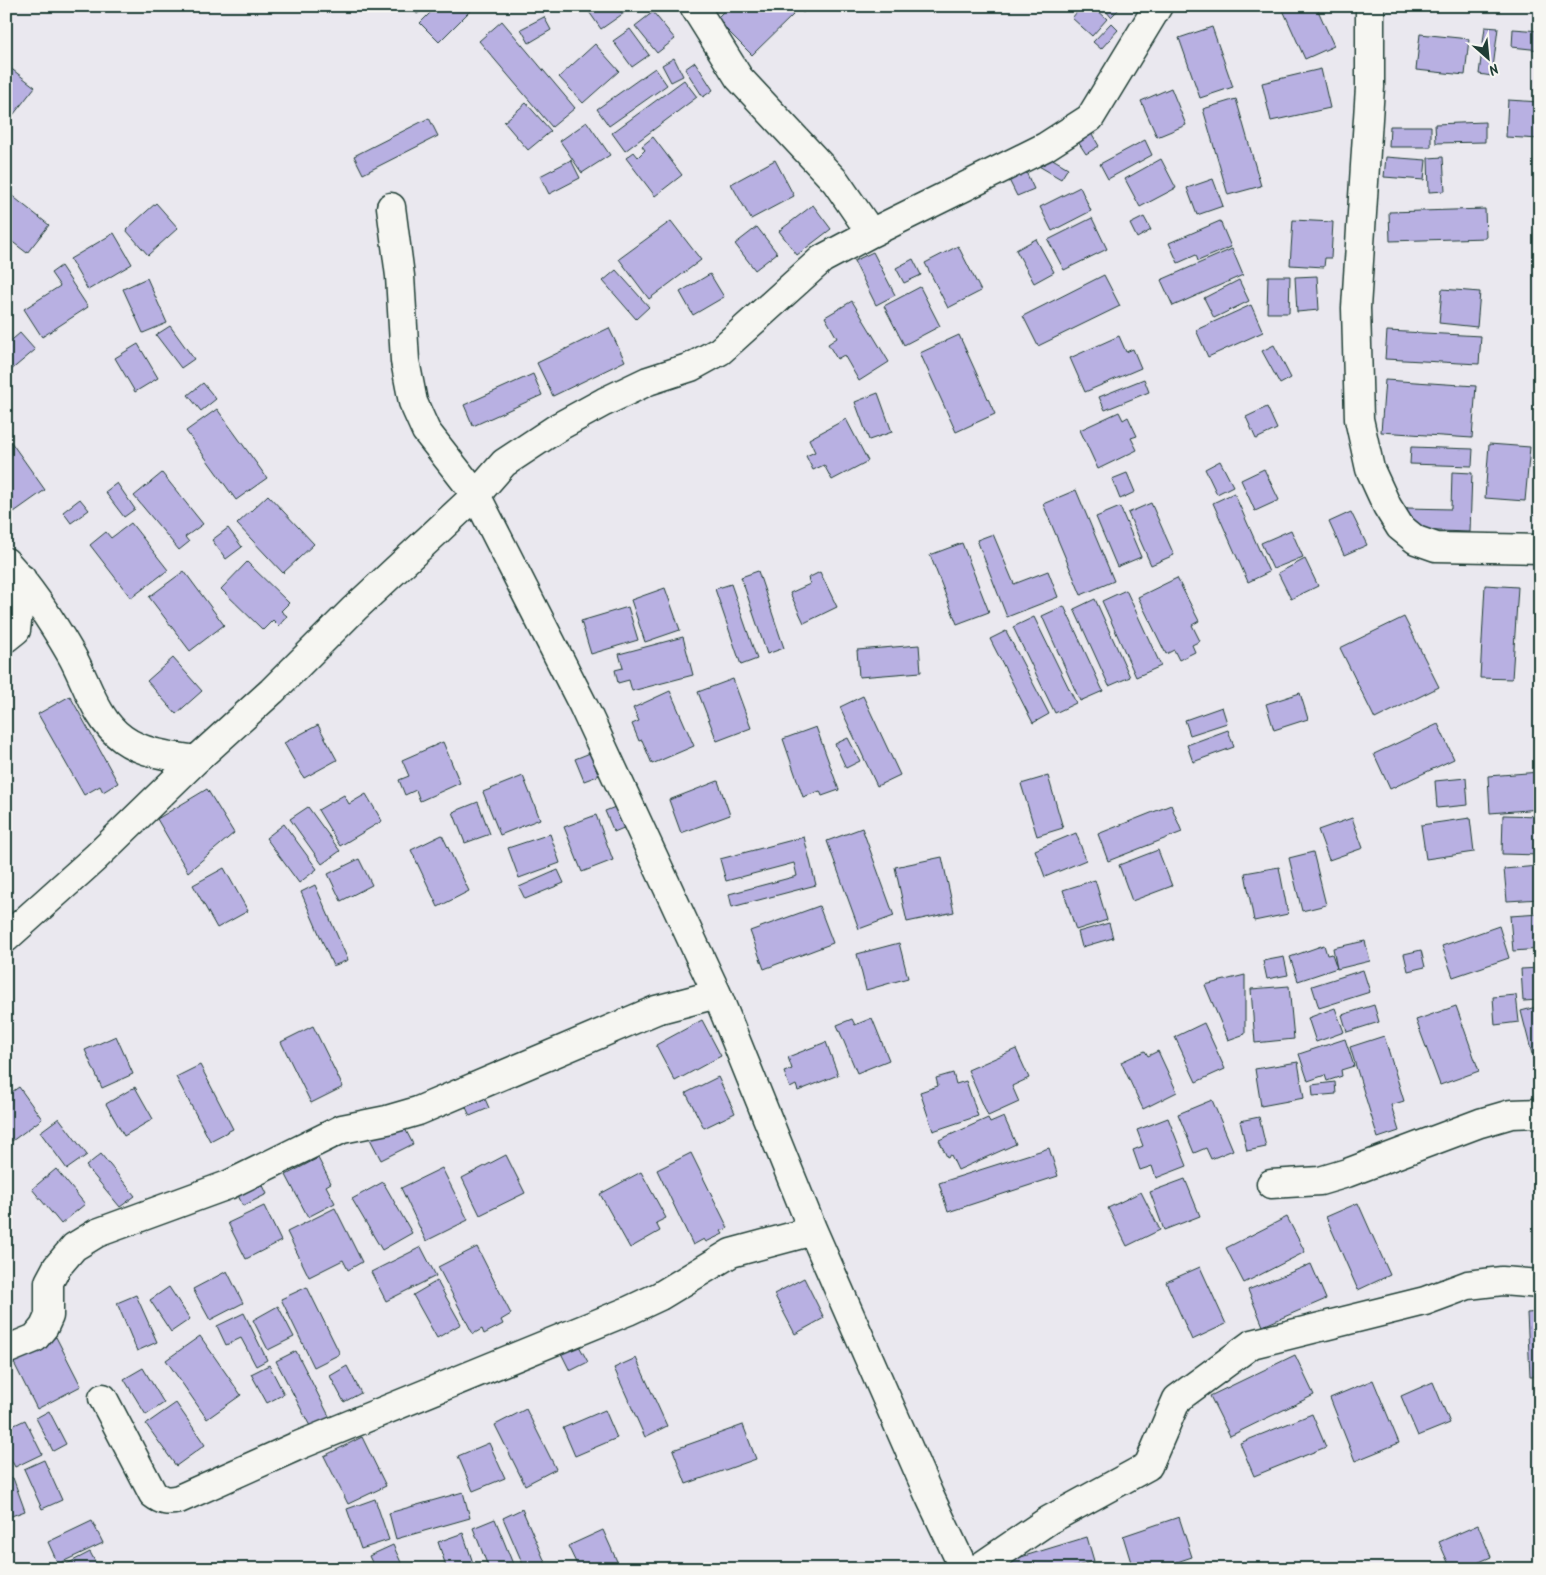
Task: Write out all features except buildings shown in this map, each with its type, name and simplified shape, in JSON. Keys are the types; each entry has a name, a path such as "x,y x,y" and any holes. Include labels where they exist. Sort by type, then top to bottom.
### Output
{"street":[{"path":"694,6 740,78 836,182 871,233"},
{"path":"6,938 95,858 196,760 272,692 354,609 476,495 504,463 560,426 604,402 648,381 691,367 720,352 822,260 871,233 1045,147 1090,118 1158,6"},
{"path":"1370,6 1370,87 1356,308 1358,419 1370,469 1391,513 1400,527 1416,540 1436,547 1540,549"},
{"path":"391,207 400,276 406,361 413,402 426,432 476,495 583,705 717,994 813,1231 929,1496 964,1569"},
{"path":"14,571 72,656 102,718 123,739 148,752 196,760"},
{"path":"6,638 16,630 14,571"},
{"path":"6,1350 35,1338 44,1327 49,1316 49,1282 57,1267 74,1247 97,1233 228,1185 342,1129 387,1120 418,1111 656,1010 717,994"},
{"path":"1271,1184 1320,1181 1347,1173 1480,1123 1511,1114 1540,1113"},
{"path":"103,1398 153,1494 161,1500 179,1499 313,1440 628,1311 660,1296 731,1254 813,1231"},
{"path":"977,1569 1049,1520 1148,1466 1177,1399 1252,1344 1424,1300 1468,1285 1502,1281 1540,1284"}]}
